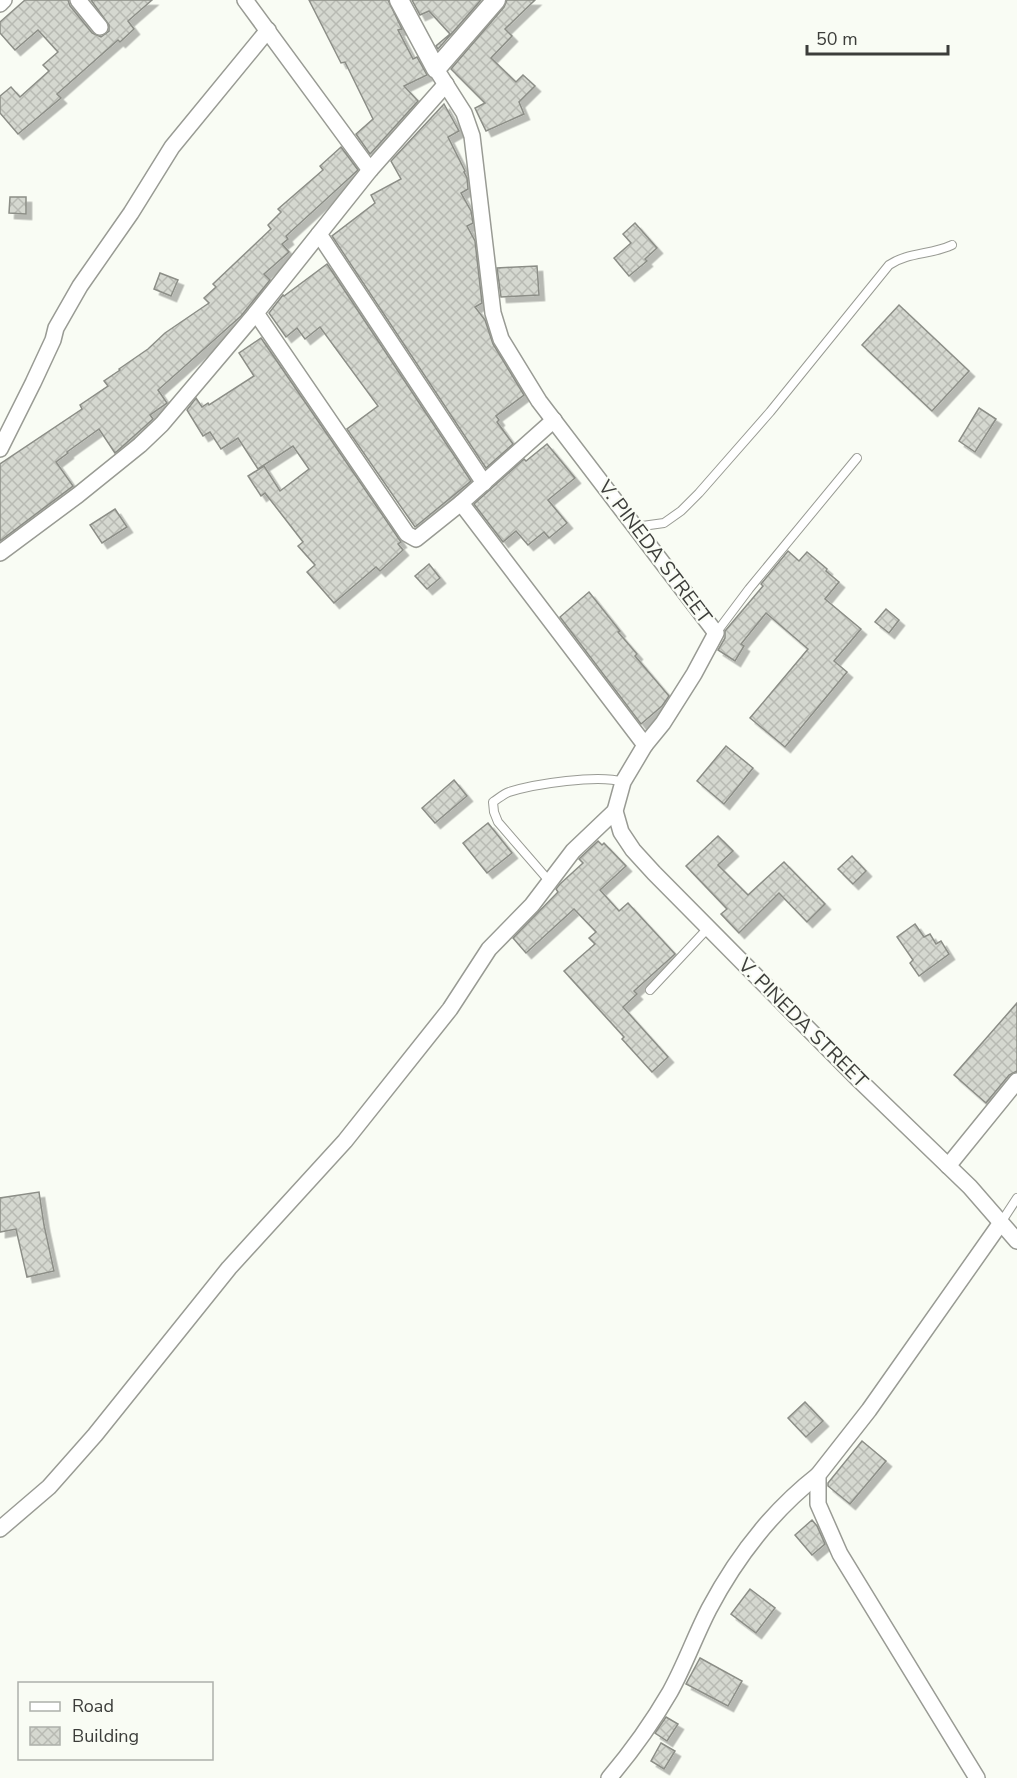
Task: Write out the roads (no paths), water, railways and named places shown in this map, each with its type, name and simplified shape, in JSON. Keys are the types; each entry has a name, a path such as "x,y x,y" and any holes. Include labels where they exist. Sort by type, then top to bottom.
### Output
{"street":[{"path":"0,4 4,0"},
{"path":"78,0 100,27"},
{"path":"245,0 370,170"},
{"name":"V. PINEDA STREET","path":"399,0 441,77 464,113 472,136 493,313 501,339 539,401 716,633 694,674 663,723 645,745 623,782 615,811 621,832 633,850 857,1078 948,1166 1017,1241"},
{"path":"0,553 78,495 140,445 162,424 256,313 370,170 496,0"},
{"path":"0,449 53,340 56,328 80,286 131,213 172,147 268,30"},
{"path":"319,234 484,483"},
{"path":"256,313 406,534 416,539 461,503 554,420"},
{"path":"461,503 645,745"},
{"path":"0,1529 43,1493 70,1464 229,1268 338,1150 450,1009 489,949 532,904 573,851 615,811"},
{"path":"948,1166 1017,1081"},
{"path":"609,1778 650,1725 670,1692 709,1610 732,1570 768,1521 799,1490 818,1475 869,1410 1000,1224"},
{"path":"818,1475 818,1503 840,1554 977,1778"}],"lane":[{"path":"635,527 664,523 681,511 699,493 770,412 889,266 905,256 952,245"},
{"path":"716,633 749,589 857,458"},
{"path":"550,882 498,822 493,802 507,793 576,780 614,779 623,782"},
{"path":"650,990 709,927"},
{"path":"1000,1224 1017,1198"}]}
